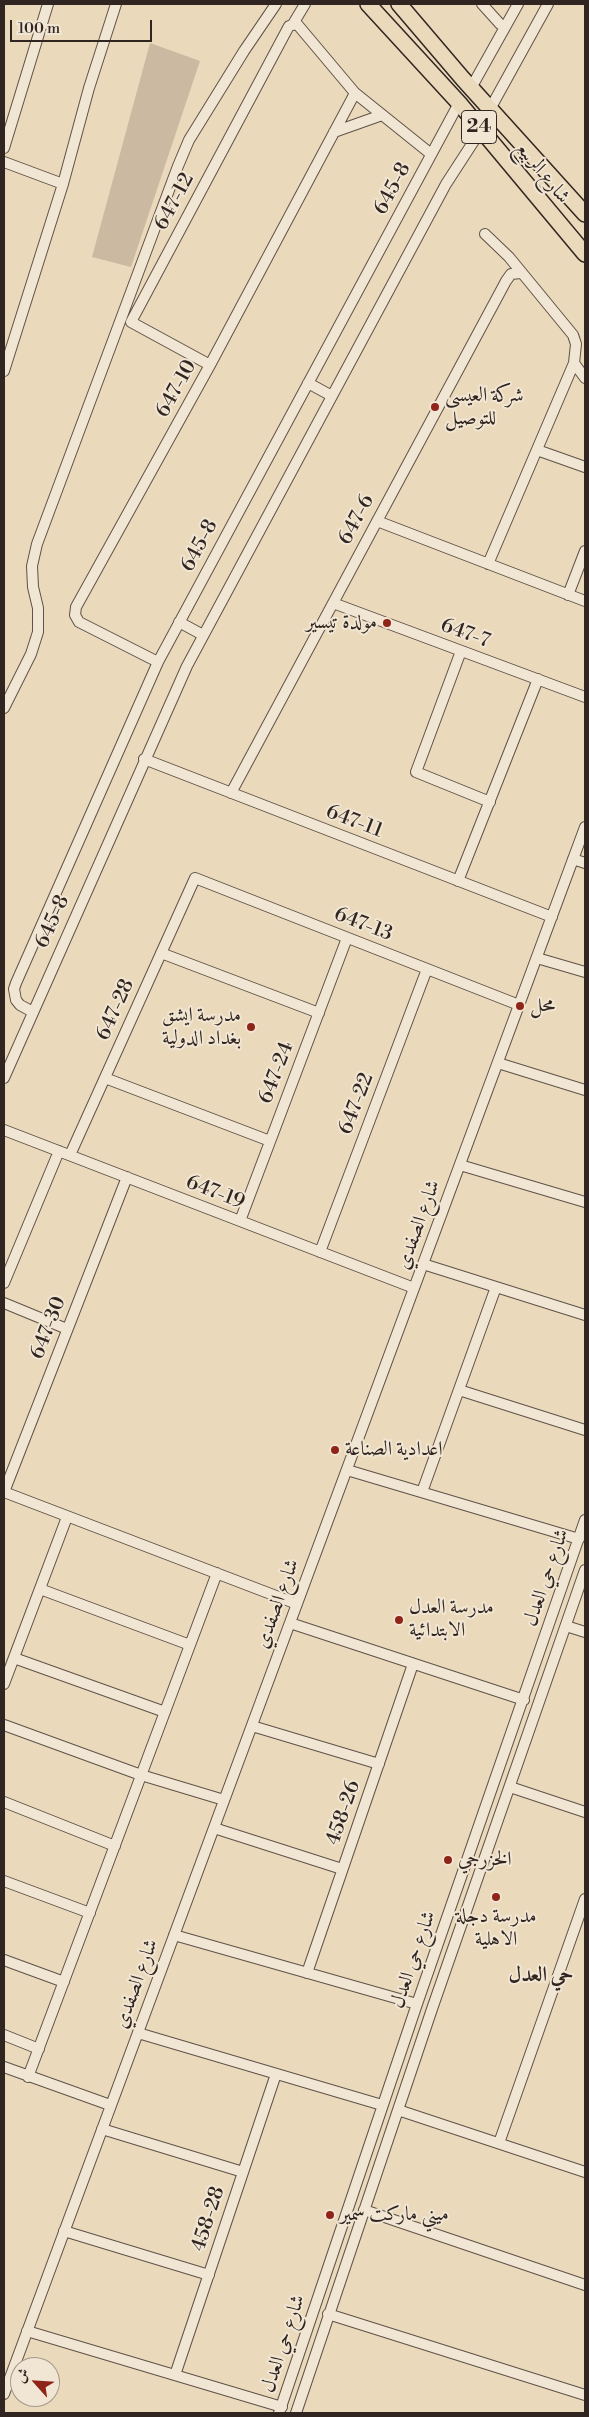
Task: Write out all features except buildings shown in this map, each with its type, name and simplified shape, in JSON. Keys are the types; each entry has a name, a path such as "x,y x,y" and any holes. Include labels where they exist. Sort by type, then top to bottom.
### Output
{"main road":[{"name":"شارع الربيع","path":"368,4 459,104 585,254"},
{"name":"شارع الربيع","path":"399,4 471,88 585,214"}],"street":[{"path":"4,148 48,4"},
{"path":"4,371 63,184 89,88 116,4"},
{"path":"4,708 31,654 38,632 38,608 33,587 32,566 37,544 178,166 189,140 244,51 276,4"},
{"path":"306,4 295,24 355,93 431,154"},
{"path":"482,4 505,27"},
{"path":"471,88 518,4"},
{"path":"490,109 548,4"},
{"name":"647-12","path":"210,365 131,322 289,26 295,24"},
{"name":"647-10","path":"158,662 79,622 76,615 76,607 210,365 355,93"},
{"name":"645-8","path":"33,1012 20,1005 16,1000 14,989 158,662 459,104"},
{"path":"334,132 382,115"},
{"name":"645-8","path":"4,1078 172,696 453,170 480,130"},
{"path":"4,162 63,184"},
{"path":"485,234 509,256 572,335 576,344 574,363 488,564"},
{"name":"647-6","path":"231,793 506,281 511,274 521,273"},
{"path":"574,363 585,378"},
{"path":"308,383 332,396"},
{"path":"537,450 585,467"},
{"path":"377,521 585,601"},
{"path":"568,595 585,551"},
{"name":"647-7","path":"333,603 585,697"},
{"path":"179,622 203,635"},
{"path":"461,651 416,772 490,802"},
{"path":"458,881 538,679"},
{"name":"647-11","path":"144,759 552,917"},
{"name":"شارع الصفدي","path":"4,2394 585,827"},
{"path":"573,860 585,863"},
{"name":"647-13","path":"195,878 519,1005"},
{"name":"647-28","path":"70,1155 195,878"},
{"name":"647-24","path":"240,1221 348,938"},
{"path":"161,953 319,1014"},
{"path":"537,958 585,972"},
{"name":"647-22","path":"320,1252 427,969"},
{"path":"498,1063 585,1090"},
{"path":"105,1078 270,1141"},
{"name":"647-19","path":"4,1130 414,1288"},
{"path":"4,1283 59,1151"},
{"path":"460,1165 585,1202"},
{"name":"647-30","path":"4,1492 127,1177"},
{"path":"423,1264 585,1315"},
{"path":"422,1492 496,1287"},
{"path":"5,1304 67,1330"},
{"path":"459,1390 585,1430"},
{"path":"347,1470 579,1539"},
{"path":"4,1492 297,1604"},
{"path":"4,1684 68,1517"},
{"name":"شارع حي العدل","path":"282,2407 382,2105 585,1520"},
{"name":"شارع حي العدل","path":"297,2409 398,2110 585,1570"},
{"path":"28,2077 217,1573"},
{"path":"40,1589 190,1645"},
{"path":"290,1623 524,1700"},
{"path":"566,1626 585,1632"},
{"path":"14,1658 165,1712"},
{"name":"458-26","path":"307,1973 413,1664"},
{"path":"4,1725 141,1775 224,1800"},
{"path":"252,1726 379,1764"},
{"path":"510,1786 585,1812"},
{"path":"4,1802 115,1846"},
{"path":"214,1828 342,1870"},
{"path":"474,1844 488,1848"},
{"path":"4,1881 90,1913"},
{"path":"499,2144 585,1899"},
{"path":"174,1935 417,2004"},
{"path":"4,1960 64,1982"},
{"path":"138,2033 382,2105"},
{"path":"4,2035 39,2049"},
{"path":"4,2067 110,2105"},
{"name":"458-28","path":"175,2375 276,2074"},
{"path":"398,2110 585,2172"},
{"path":"102,2129 243,2172"},
{"path":"364,2210 585,2285"},
{"path":"64,2231 209,2275"},
{"path":"328,2314 585,2394"},
{"path":"27,2332 282,2407 297,2409"}],"shaded area":[{"path":"150,43 200,61 131,267 92,257"}],"place":[{"name":"شركة العيسى للتوصيل","path":"435,407"},
{"name":"مولدة تيسير","path":"387,623"},
{"name":"محل","path":"520,1006"},
{"name":"مدرسة ايشق بغداد الدولية","path":"251,1027"},
{"name":"اعدادية الصناعة","path":"335,1450"},
{"name":"مدرسة العدل الابتدائية","path":"399,1620"},
{"name":"الخزرجي","path":"448,1860"},
{"name":"مدرسة دجلة الاهلية","path":"496,1897"},
{"name":"ميني ماركت سمير","path":"330,2215"}],"district":[{"name":"حي العدل","path":"541,1976"}]}
